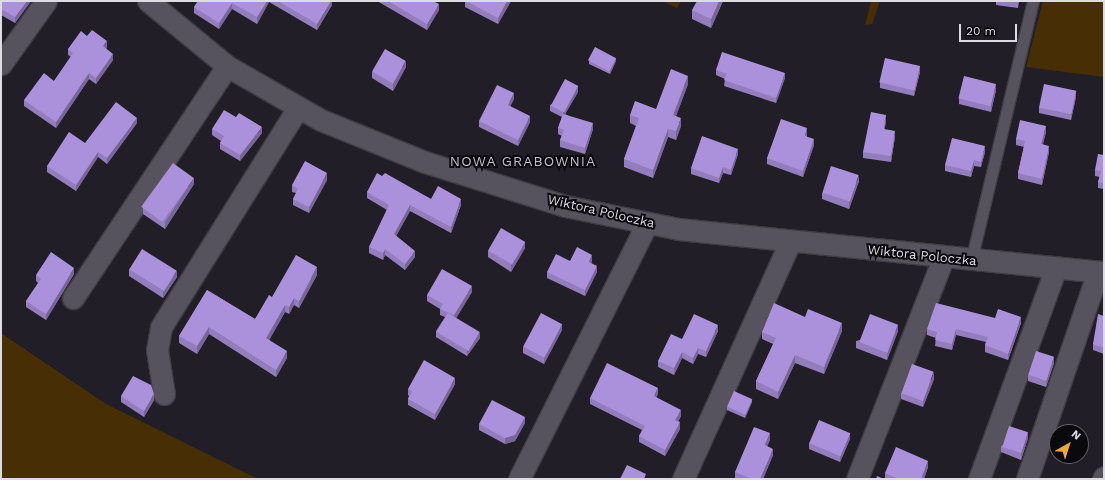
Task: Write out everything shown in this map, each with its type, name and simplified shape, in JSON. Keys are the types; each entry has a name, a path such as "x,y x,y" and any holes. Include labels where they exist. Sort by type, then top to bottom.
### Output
{"street":[{"path":"1,64 46,1"},
{"name":"Wiktora Poloczka","path":"148,1 227,66 297,109 380,146 465,176 565,206 647,223 790,242 943,258 1101,272"},
{"path":"73,298 227,66"},
{"path":"164,394 157,350 161,327 297,109"},
{"path":"519,479 647,223"},
{"path":"683,479 790,242"},
{"path":"857,479 943,258"},
{"path":"979,479 1056,268"},
{"path":"1027,479 1101,272"}],"lane":[{"path":"971,260 1033,1"}],"shaded area":[{"path":"662,1 681,1 677,8"},
{"path":"871,1 880,1 872,24 865,25"},
{"path":"1043,1 1104,1 1104,77 1026,67"},
{"path":"1,333 106,404 258,479 1,479"}],"building":[{"path":"1,1 27,1 15,17 1,9"},
{"path":"198,1 267,1 257,17 232,3 219,23 194,7"},
{"path":"278,1 331,1 317,24"},
{"path":"388,1 433,1 439,4 427,24"},
{"path":"466,1 507,1 498,18"},
{"path":"697,1 719,1 711,19 692,10"},
{"path":"92,30 107,41 103,46 113,54 96,78 89,73 56,122 24,100 44,73 54,81 73,53 68,49 81,31 87,36"},
{"path":"595,47 616,58 609,72 588,60"},
{"path":"385,49 406,61 393,84 372,72"},
{"path":"722,52 785,73 776,98 724,80 727,74 716,70"},
{"path":"885,58 920,66 914,90 879,82"},
{"path":"671,69 688,76 673,115 681,118 676,131 668,129 653,170 624,159 639,118 630,115 635,101 656,109"},
{"path":"964,76 996,84 990,106 958,98"},
{"path":"565,79 578,86 564,113 551,105"},
{"path":"1044,84 1076,91 1071,114 1039,107"},
{"path":"497,85 514,93 508,105 530,116 518,140 479,121"},
{"path":"116,102 137,118 107,158 98,152 76,185 47,166 69,132 85,143"},
{"path":"224,110 236,117 239,113 262,127 240,155 220,143 224,136 212,129"},
{"path":"871,112 886,115 884,129 895,131 891,156 863,152"},
{"path":"563,114 593,123 585,148 560,140 564,130 558,128"},
{"path":"781,119 807,128 805,136 814,139 803,171 767,158"},
{"path":"1020,120 1046,126 1041,144 1049,146 1042,179 1018,173 1025,141 1016,139"},
{"path":"702,136 738,149 731,170 723,167 719,178 691,168"},
{"path":"952,138 985,146 981,162 974,160 971,171 945,165"},
{"path":"1098,154 1104,155 1104,183 1098,182 1101,171 1095,170"},
{"path":"305,161 327,173 309,207 293,199 298,189 292,185"},
{"path":"173,163 194,178 162,222 141,207"},
{"path":"831,166 859,175 850,202 822,193"},
{"path":"377,173 382,176 385,173 431,199 438,186 461,199 451,227 410,205 394,234 415,251 405,264 385,249 383,253 369,247 389,205 367,192"},
{"path":"501,228 525,242 512,265 488,251"},
{"path":"577,247 592,255 589,262 597,266 585,290 547,272 556,254 570,261"},
{"path":"142,249 177,271 164,291 129,269"},
{"path":"51,252 74,268 46,314 26,301 41,279 36,275"},
{"path":"296,255 317,267 299,301 294,298 289,307 285,305 266,338 287,351 276,370 209,327 197,346 179,336 207,290 255,319 269,295 272,297"},
{"path":"442,269 472,286 454,315 440,309 443,304 427,295"},
{"path":"774,303 805,317 808,309 842,323 824,367 795,355 778,392 756,381 776,338 762,332"},
{"path":"936,303 995,318 998,309 1021,317 1008,354 985,345 988,337 956,329 952,344 935,340 937,332 927,329"},
{"path":"448,313 480,332 468,351 437,332"},
{"path":"541,313 562,324 544,358 523,347"},
{"path":"694,314 718,325 706,351 698,348 693,358 682,352 674,368 658,361 671,334 682,339"},
{"path":"870,314 898,325 887,353 859,342"},
{"path":"1098,314 1104,316 1104,348 1093,344"},
{"path":"1036,351 1054,357 1046,381 1028,375"},
{"path":"424,360 455,378 435,414 408,399 412,391 408,389"},
{"path":"607,363 658,388 654,396 681,410 675,420 680,422 665,450 639,436 645,426 590,398"},
{"path":"912,364 934,372 923,401 901,393"},
{"path":"133,376 151,385 154,394 144,411 121,396"},
{"path":"734,391 752,399 745,415 727,407"},
{"path":"492,400 525,417 515,435 505,438 479,424"},
{"path":"819,420 850,433 841,456 809,443"},
{"path":"1009,426 1028,432 1021,453 1002,447"},
{"path":"754,427 770,433 765,445 773,449 760,479 752,479 735,472"},
{"path":"896,447 928,461 921,479 899,479 885,473"},
{"path":"627,465 646,474 644,479 620,479"},
{"path":"877,476 884,479 876,479"}],"district":[{"name":"NOWA GRABOWNIA","path":"523,161"}]}
